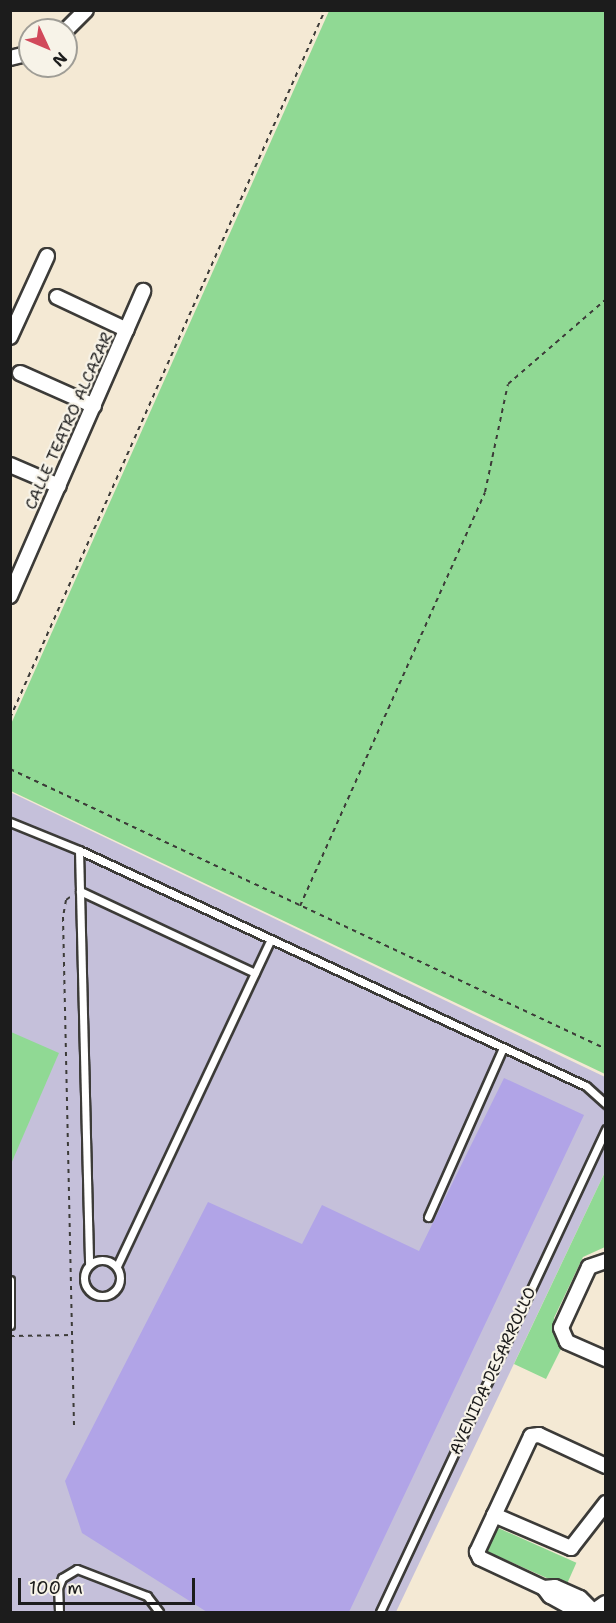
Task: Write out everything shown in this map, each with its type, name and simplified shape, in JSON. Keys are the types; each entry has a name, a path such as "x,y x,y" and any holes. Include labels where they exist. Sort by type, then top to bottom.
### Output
{"street":[{"path":"10,337 47,256"},
{"name":"CALLE TEATRO ALCAZAR","path":"10,596 17,563 59,486 143,291"},
{"path":"57,297 127,330"},
{"path":"20,373 94,406"},
{"path":"10,465 59,486"},
{"path":"606,1261 589,1267 561,1328 567,1342 606,1359"},
{"path":"579,1612 550,1596 544,1588 477,1555 533,1434 606,1466"},
{"path":"494,1515 571,1548 606,1503"},
{"path":"544,1588 555,1587 580,1598 595,1612 606,1605"}],"lane":[{"path":"10,822 79,850 586,1086 605,1103"},
{"path":"79,850 89,1265 84,1282 91,1293 102,1296 118,1288 121,1277 117,1266 106,1260 89,1265"},
{"path":"80,891 255,973"},
{"path":"117,1266 271,939"},
{"path":"428,1217 503,1048"},
{"name":"AVENIDA DESARROLLO","path":"380,1612 606,1129"},
{"path":"10,1280 10,1325"},
{"path":"59,1612 58,1588 62,1578 77,1569 147,1596 159,1612"}],"path":[{"path":"10,718 325,10"},
{"path":"300,906 485,492 508,384 606,299"},
{"path":"10,769 606,1049"},
{"path":"74,1427 63,917 66,900 80,891"},
{"path":"10,1336 73,1335"}],"shaded area":[{"path":"10,792 605,1077 605,1172 396,1612 11,1612"}],"green space":[{"path":"329,11 605,11 605,1074 11,791 11,724"},
{"path":"11,1032 59,1053 11,1164"},
{"path":"605,1172 605,1247 583,1257 554,1318 554,1333 562,1347 546,1379 514,1364"},
{"path":"496,1527 576,1563 566,1587 485,1551"}],"building":[{"path":"504,1078 584,1115 349,1612 207,1612 82,1533 65,1481 208,1202 302,1244 322,1205 419,1251"}]}
